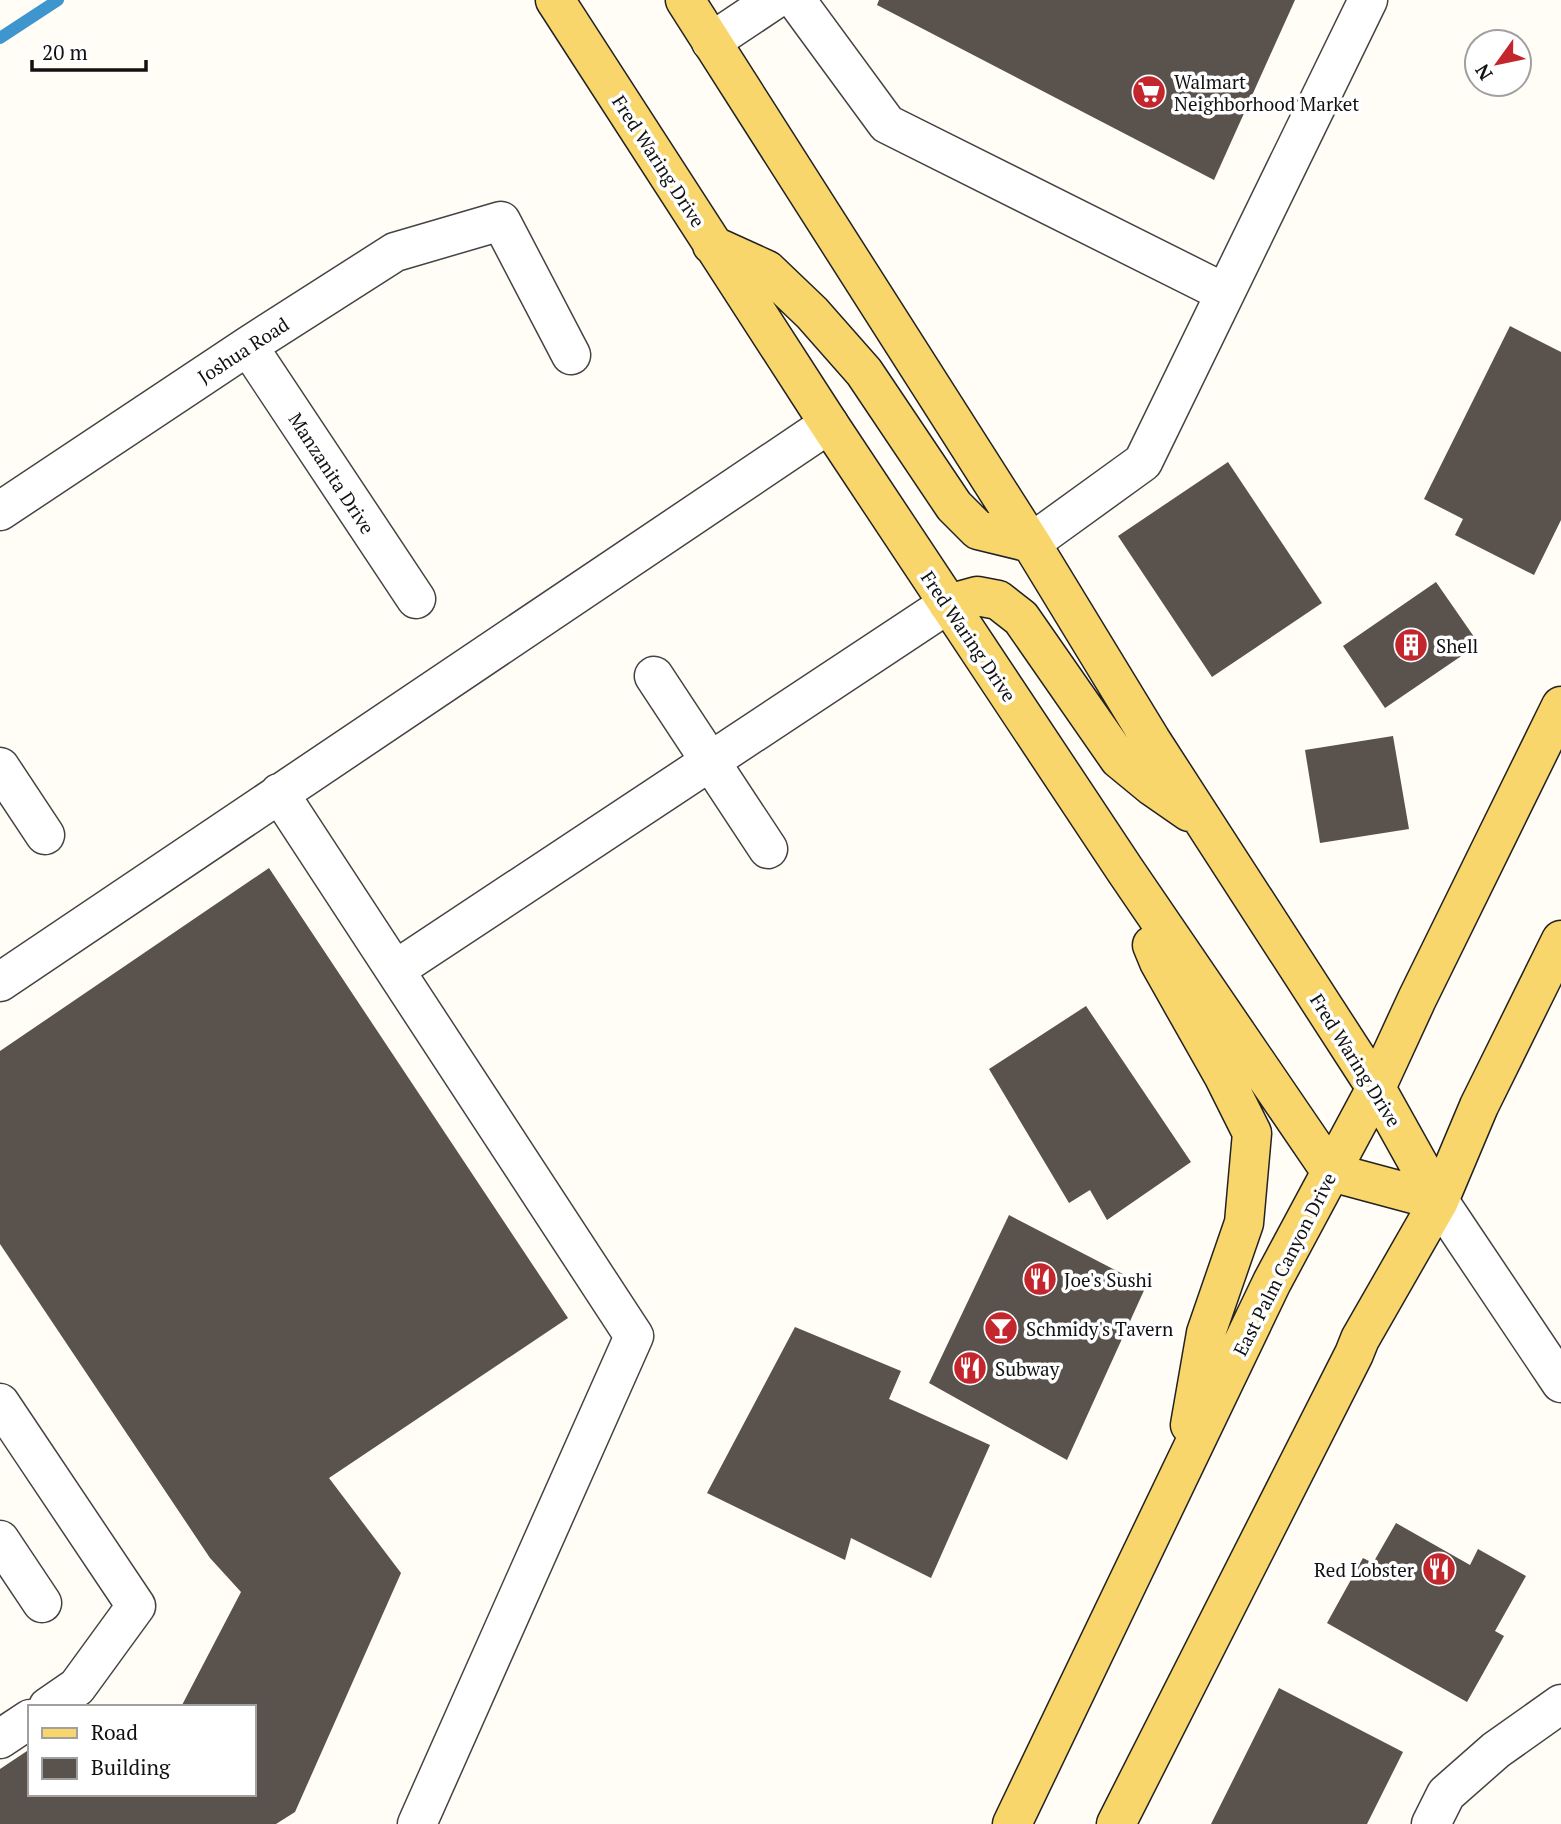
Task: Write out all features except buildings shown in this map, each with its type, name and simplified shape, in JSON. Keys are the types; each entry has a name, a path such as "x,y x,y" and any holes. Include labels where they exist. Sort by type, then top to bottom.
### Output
{"main road":[{"name":"Fred Waring Drive","path":"555,0 948,604 1331,1172"},
{"name":"Fred Waring Drive","path":"685,0 1031,543 1151,740 1376,1088 1439,1200"},
{"path":"712,245 767,270 812,313 864,372 954,506 978,530 1031,543"},
{"path":"948,604 977,596 998,600 1021,618 1119,759 1153,787 1205,822"},
{"name":"East Palm Canyon Drive","path":"1012,1824 1272,1282 1376,1088 1561,706"},
{"path":"1125,870 1159,962 1224,1077 1252,1133 1244,1223 1206,1333 1183,1468"},
{"path":"1116,1824 1360,1339 1439,1200 1479,1106 1561,940"},
{"path":"1331,1172 1439,1200"}],"street":[{"path":"711,42 774,0"},
{"path":"796,0 887,124 1225,293"},
{"path":"1031,543 1143,461 1368,0"},
{"name":"Joshua Road","path":"0,511 248,346 396,252 501,221 571,355"},
{"name":"Manzanita Drive","path":"248,346 416,599"},
{"path":"0,982 829,424"},
{"path":"395,970 948,604"},
{"path":"654,676 768,849"},
{"path":"0,767 45,835"},
{"path":"279,793 634,1336 418,1824"},
{"name":"Fred Waring Drive","path":"1439,1200 1561,1383"},
{"path":"0,1403 136,1605 77,1687 51,1705"},
{"path":"0,1540 43,1603"},
{"path":"1431,1824 1446,1794 1496,1750 1561,1704"},
{"path":"0,1739 28,1720"}],"waterway":[{"path":"0,38 58,0"}],"place":[{"name":"Walmart Neighborhood Market","path":"1149,92"},
{"name":"Shell","path":"1411,645"},
{"name":"Joe's Sushi","path":"1040,1279"},
{"name":"Schmidy's Tavern","path":"1001,1328"},
{"name":"Subway","path":"970,1368"},
{"name":"Red Lobster","path":"1439,1569"}]}
